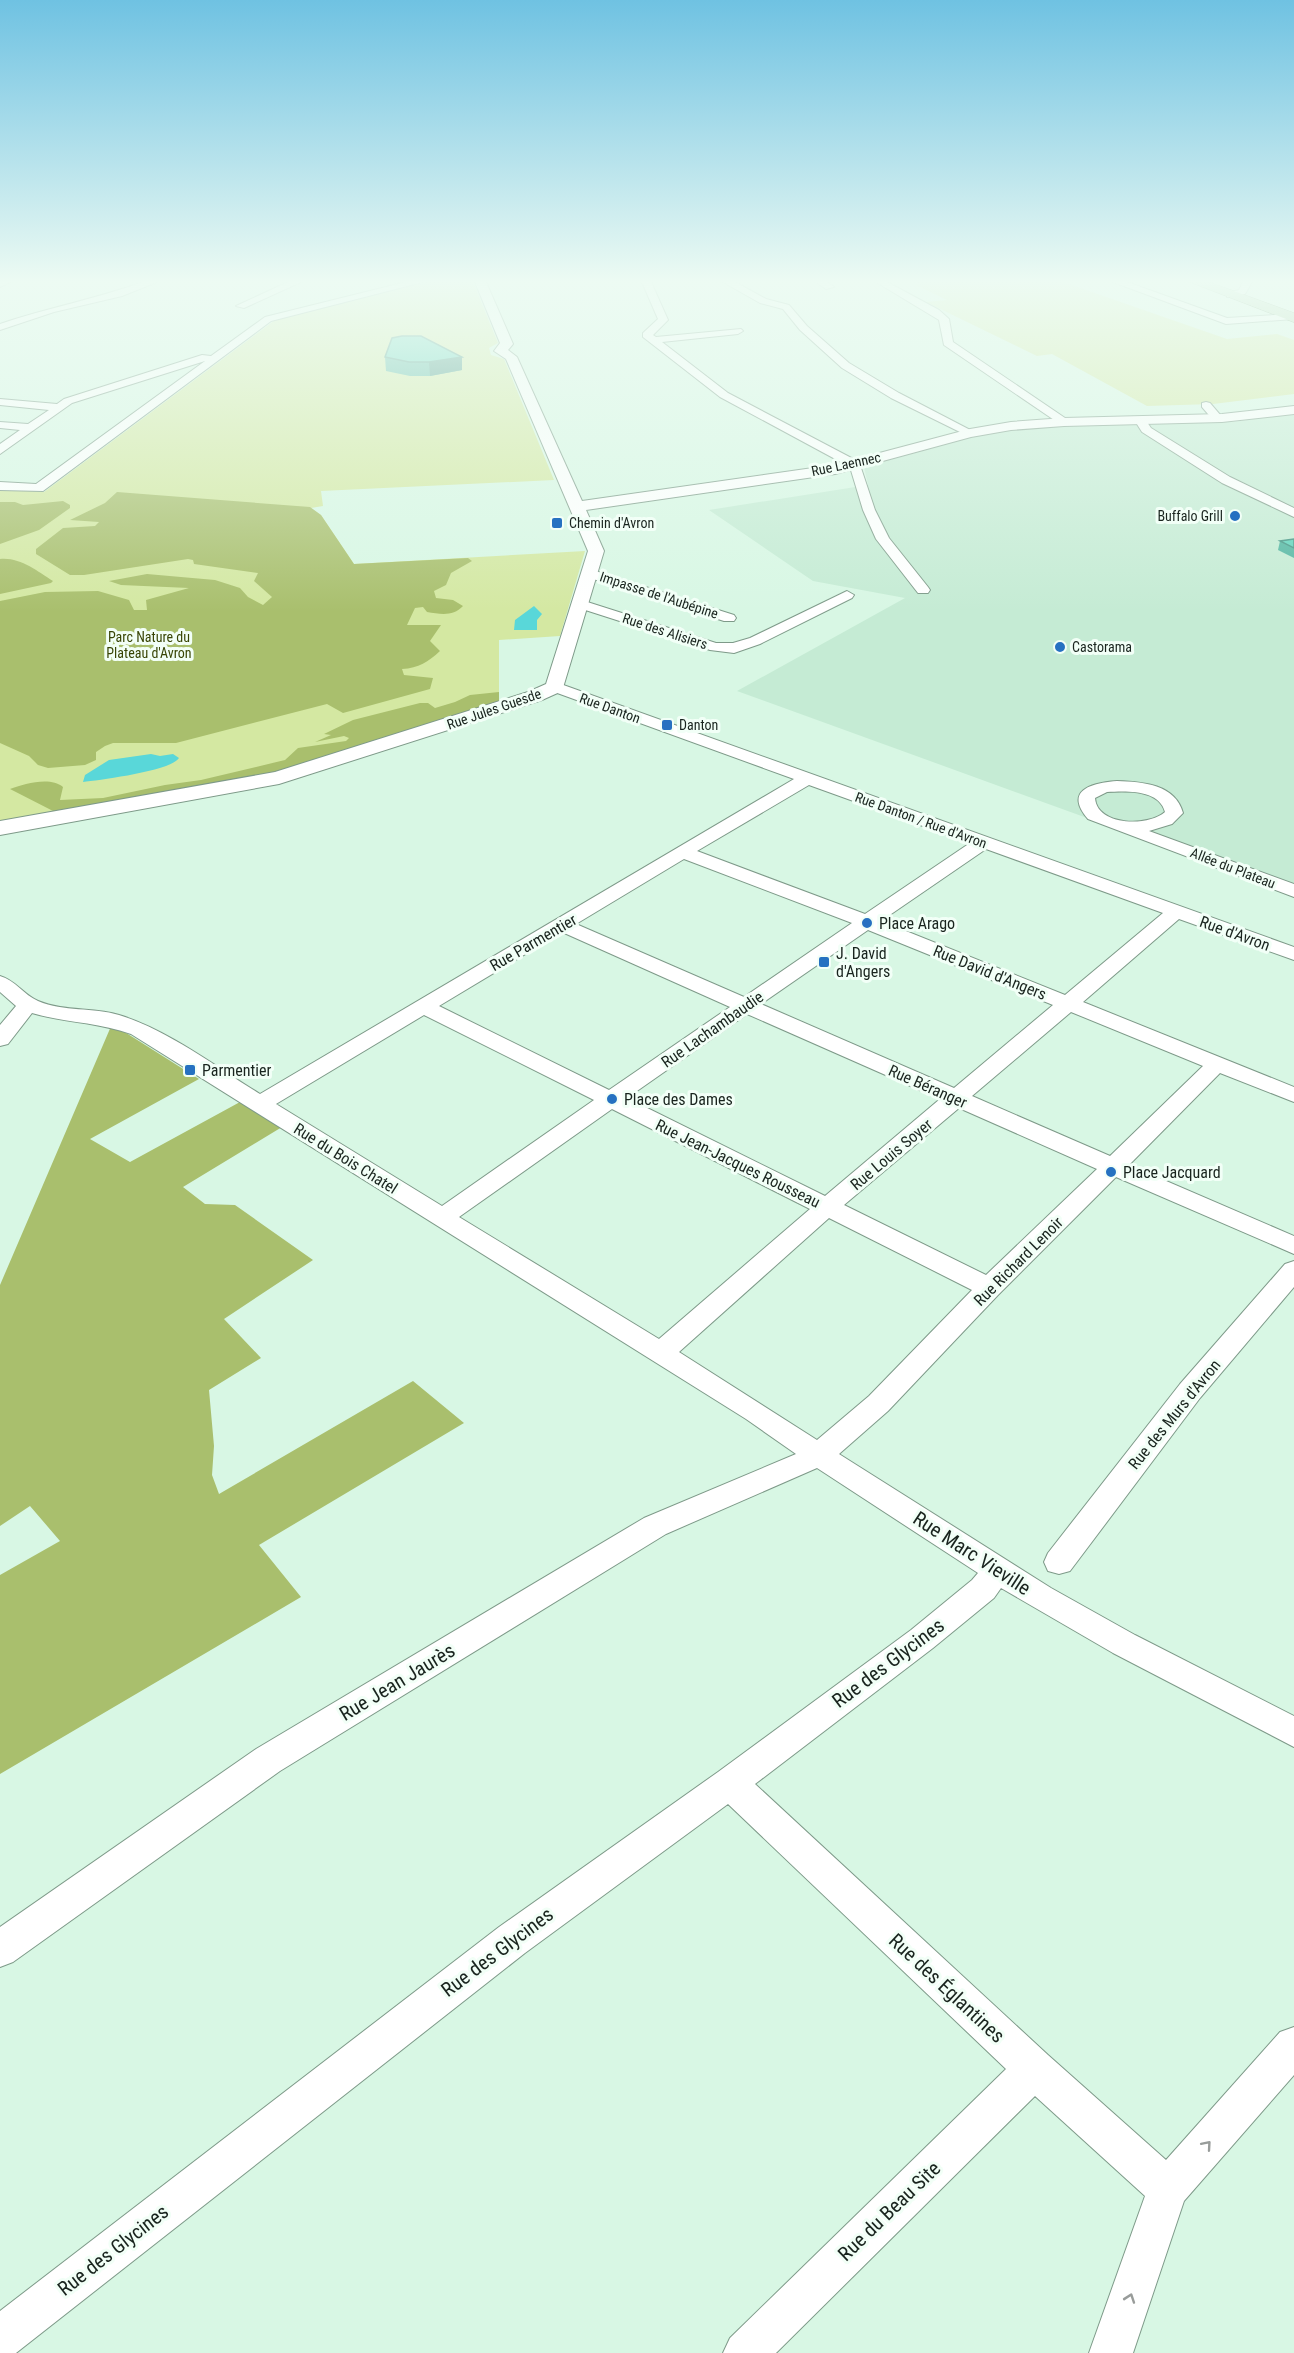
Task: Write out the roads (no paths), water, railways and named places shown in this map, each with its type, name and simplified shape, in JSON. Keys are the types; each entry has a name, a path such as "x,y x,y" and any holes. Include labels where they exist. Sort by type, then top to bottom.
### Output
{"street":[{"path":"0,450 58,407 92,392"},
{"path":"0,486 39,488 170,392"},
{"name":"Rue Jules Guesde","path":"0,828 279,778 535,696 555,687 596,551 526,392"},
{"path":"720,392 855,465 869,510 883,539 923,590"},
{"path":"891,392 917,408 970,433"},
{"path":"1020,392 1064,422"},
{"path":"0,402 58,407"},
{"path":"1206,405 1218,419"},
{"name":"Rue Laennec","path":"576,506 855,465 970,433 1026,424 1218,419 1294,410"},
{"path":"1142,421 1146,430 1226,480 1294,513"},
{"path":"0,424 32,428"},
{"name":"Impasse de l'Aubépine","path":"589,573 729,618"},
{"name":"Rue des Alisiers","path":"580,604 716,647 734,648 755,641 847,595"},
{"name":"Rue Danton","path":"555,687 666,729"},
{"name":"Rue Danton / Rue d'Avron","path":"666,729 1176,912"},
{"name":"Rue Parmentier","path":"259,1104 685,853 806,779"},
{"path":"1117,786 1146,788 1169,800 1174,807 1171,819 1163,823 1139,827 1108,822 1096,817 1084,803 1086,796 1093,791 1117,786"},
{"name":"Allée du Plateau","path":"1108,822 1294,891"},
{"name":"Allée du Plateau","path":"1163,823 1160,829 1162,837 1172,845"},
{"name":"Rue Lachambaudie","path":"442,1217 984,843"},
{"name":"Rue David d'Angers","path":"685,853 867,922 1294,1095"},
{"name":"Rue d'Avron","path":"1176,912 1294,954"},
{"name":"Rue Louis Soyer","path":"662,1352 827,1207 1176,912"},
{"name":"Rue Béranger","path":"562,925 1294,1246"},
{"path":"0,982 16,1002 0,1039"},
{"name":"Rue du Bois Chatel","path":"16,1002 51,1012 111,1019 140,1029 662,1352"},
{"name":"Rue Jean-Jacques Rousseau","path":"423,1006 990,1288"},
{"name":"Rue Richard Lenoir","path":"817,1454 857,1424 990,1288 1217,1064"},
{"name":"Rue des Murs d'Avron","path":"1059,1562 1190,1391 1294,1270"},
{"name":"Rue Marc Vieville","path":"662,1352 998,1571 1124,1644 1294,1732"},
{"name":"Rue Jean Jaurès","path":"0,1949 268,1760 655,1526 804,1462 817,1454"},
{"name":"Rue des Glycines","path":"0,2338 512,1940 922,1639 983,1589 998,1571"},
{"name":"Rue des Églantines","path":"730,1782 1034,2069 1168,2189"},
{"path":"1111,2353 1168,2189 1294,2046"},
{"name":"Rue du Beau Site","path":"745,2353 1034,2069"}],"water":[{"path":"534,606 542,614 537,620 537,630 514,630 515,620"},
{"path":"151,754 160,756 173,754 179,758 173,763 150,771 83,782 85,775 109,760"}],"place":[{"name":"Buffalo Grill","path":"1235,516"},
{"name":"Chemin d'Avron","path":"557,523"},
{"name":"Castorama","path":"1060,647"},
{"name":"Danton","path":"667,725"},
{"name":"Place Arago","path":"867,923"},
{"name":"J. David d'Angers","path":"824,962"},
{"name":"Parmentier","path":"190,1070"},
{"name":"Place des Dames","path":"612,1099"},
{"name":"Place Jacquard","path":"1111,1172"}],"park label":[{"name":"Parc Nature du Plateau d'Avron","path":"149,646"}]}
